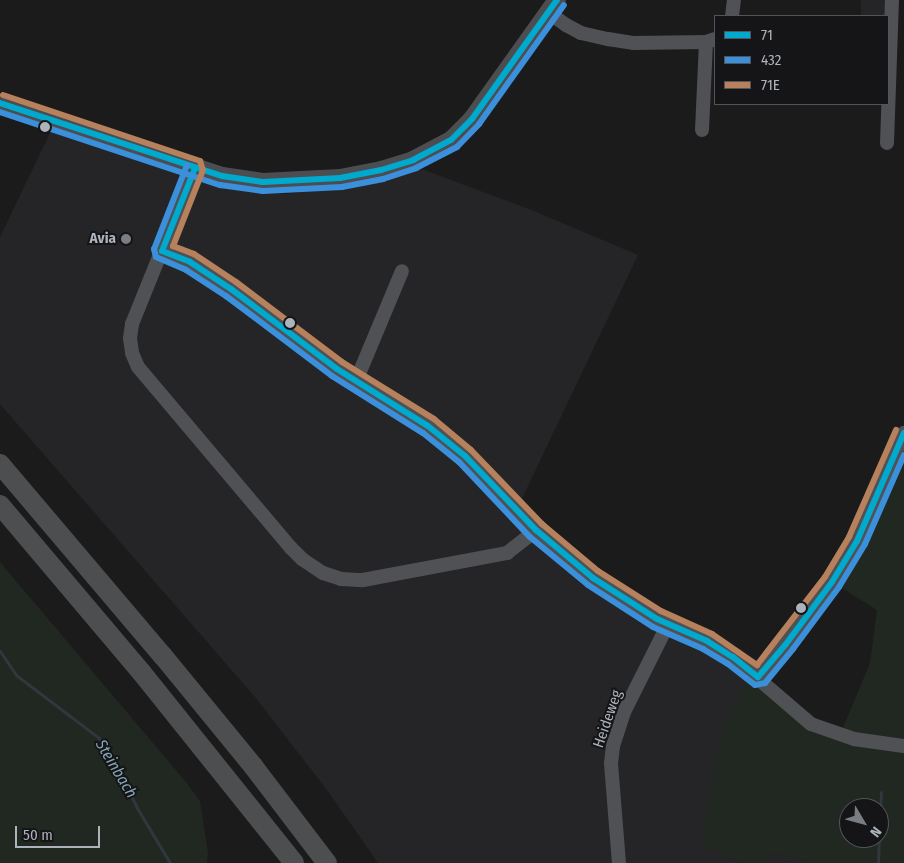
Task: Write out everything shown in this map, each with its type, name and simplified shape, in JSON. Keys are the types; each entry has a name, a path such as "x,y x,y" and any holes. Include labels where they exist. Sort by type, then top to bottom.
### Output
{"highway":[{"path":"0,464 163,656 253,766 327,863"},
{"path":"0,505 142,673 294,863"}],"main road":[{"path":"0,104 195,168 246,180 287,182 340,178 381,170 413,160 440,147 464,129 552,6"}],"street":[{"path":"732,15 734,0"},
{"path":"889,86 892,0"},
{"path":"552,6 566,25 581,33 608,39 634,43 711,40 702,130"},
{"path":"887,143 888,105"},
{"path":"195,168 132,324 130,338 138,367 302,559 323,573 341,579 363,580 507,553 536,530"},
{"path":"162,251 190,262 231,289 356,381 428,426 448,441 496,487 536,530 593,578 637,607 668,624 707,641 733,657 811,724 854,739 904,746"},
{"path":"356,381 402,271"},
{"path":"758,677 828,588 857,542 904,433"},
{"name":"Heideweg","path":"619,863 611,763 613,746 624,712 668,624"}],"shaded area":[{"path":"861,0 885,0 885,15 861,15"},
{"path":"53,131 178,174 219,185 261,192 285,194 351,187 387,179 419,168 534,211 638,255 517,509 593,578 752,672 705,846 738,863 378,863 327,790 255,697 0,404 0,237 50,133"},
{"path":"904,433 904,863 808,863 805,860 773,853 764,859 763,863 738,863 705,846 706,809 722,729 752,672 782,700 840,735 870,663 877,610 832,582"},
{"path":"0,562 200,801 208,853 207,863 0,863"},
{"path":"773,853 805,860 808,863 763,863 764,859"}],"waterway":[{"name":"Steinbach","path":"0,651 16,675 99,738 112,756 137,808 170,863"},
{"path":"881,792 881,798"},
{"path":"878,863 879,848"}],"transit line":[{"name":"71","path":"0,103 222,176 263,182 340,178 381,170 413,160 451,140 472,119 557,0"},
{"name":"432","path":"0,112 220,185 263,191 342,187 383,179 416,168 457,147 479,124 564,5"},
{"name":"71E","path":"3,95 200,161 203,170 173,246 194,254 236,282 342,362 434,419 471,450 542,524 598,571 661,611 712,634 757,665 825,577 849,537 896,430"},
{"name":"432","path":"187,165 154,249 156,257 186,270 226,296 332,376 423,433 459,462 530,537 588,585 653,627 703,649 728,664 755,685 765,683 839,587 865,544 904,455"},
{"name":"71","path":"162,251 195,168"},
{"name":"71","path":"162,251 190,262 231,289 337,369 428,426 465,456 536,530 593,578 657,619 707,641 733,657 758,677"},
{"name":"71","path":"758,677 786,644 832,582 857,541 904,433"}],"place":[{"name":"Avia","path":"126,239"}]}
